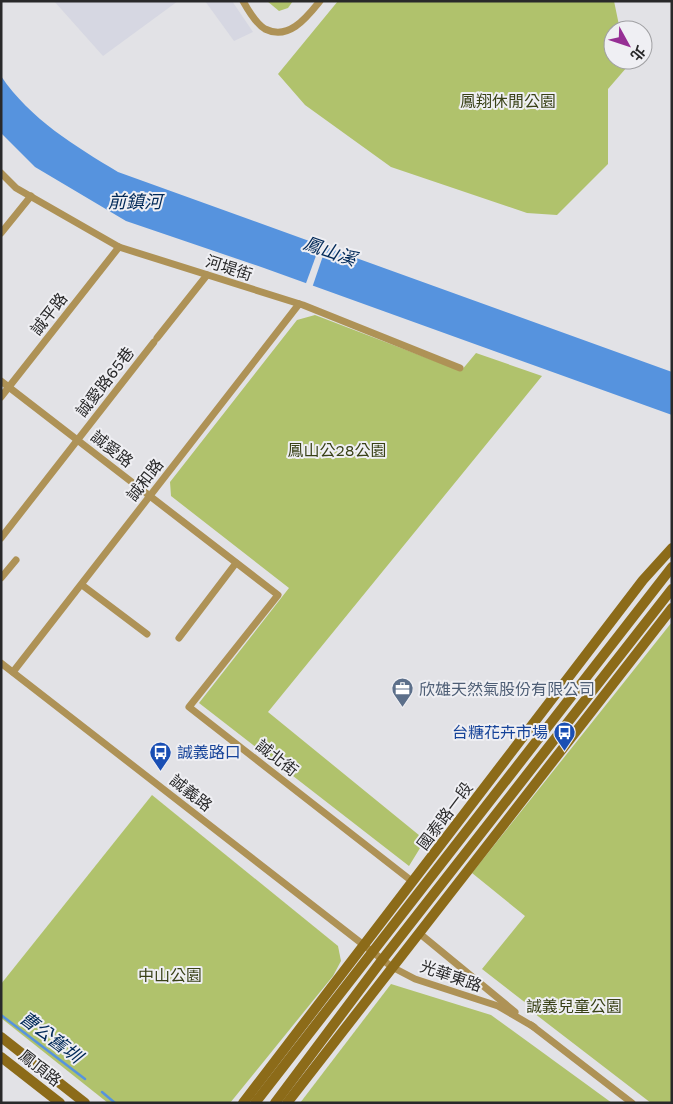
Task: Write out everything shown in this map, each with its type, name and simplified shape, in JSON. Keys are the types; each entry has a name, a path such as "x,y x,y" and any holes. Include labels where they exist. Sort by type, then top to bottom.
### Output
{"street":[{"path":"243,1 264,29 276,32 291,30 303,22 320,1"},
{"name":"河堤街","path":"1,173 16,188 119,247 299,304 460,368"},
{"path":"1,233 31,196"},
{"name":"誠平路","path":"1,397 119,247"},
{"name":"誠愛路65巷","path":"1,538 207,275"},
{"name":"誠和路","path":"13,672 299,304"},
{"name":"誠愛路","path":"1,381 278,595"},
{"name":"國泰路一段","path":"243,1103 643,580 672,548"},
{"path":"1,578 16,560"},
{"path":"179,638 236,563"},
{"name":"國泰路一段","path":"255,1103 672,567"},
{"path":"82,584 147,634"},
{"path":"275,1103 382,960 672,590"},
{"name":"誠北街","path":"278,595 189,707 413,882"},
{"path":"287,1103 672,608"},
{"name":"誠義路","path":"1,663 363,945"},
{"name":"光華東路","path":"419,933 534,1027 632,1103"},
{"name":"光華東路","path":"363,945 392,967 415,979 498,1006 534,1027"},
{"path":"346,1009 354,1016"},
{"name":"鳳頂路","path":"1,1037 85,1103"},
{"name":"鳳頂路","path":"1,1057 60,1103"}],"shaded area":[{"path":"54,1 178,1 103,56"},
{"path":"205,1 232,1 253,32 234,41"}],"green space":[{"path":"267,1 293,1 288,8 279,11"},
{"name":"鳳翔休閒公園","path":"338,1 614,1 618,20 603,20 603,70 624,70 608,89 608,164 557,215 527,213 391,167 305,105 278,74"},
{"name":"鳳山公28公園","path":"315,315 461,371 476,353 542,376 268,712 425,840 409,866 199,703 289,588 171,496 170,482 297,320"},
{"name":"誠義兒童公園","path":"672,622 672,1103 651,1103 530,1010 531,1007 482,969 525,916 472,873"},
{"name":"中山公園","path":"152,795 338,946 341,961 333,976 230,1103 108,1103 1,1018 1,984"},
{"path":"391,984 491,1015 612,1103 300,1103"}],"water":[{"name":"前鎮河","path":"1,76 25,105 39,118 70,142 118,172 672,372 672,415 264,268 126,221 35,167 1,133"}],"pier":[{"path":"321,242 327,244 312,288 305,286"}],"waterway":[{"name":"曹公舊圳","path":"1,1015 85,1079"},
{"name":"曹公舊圳","path":"102,1092 115,1103"}],"place":[{"name":"欣雄天然氣股份有限公司","path":"403,708"},
{"name":"台糖花卉市場","path":"564,751"},
{"name":"誠義路口","path":"161,771"}],"water label":[{"name":"鳳山溪","path":"330,251"}]}
